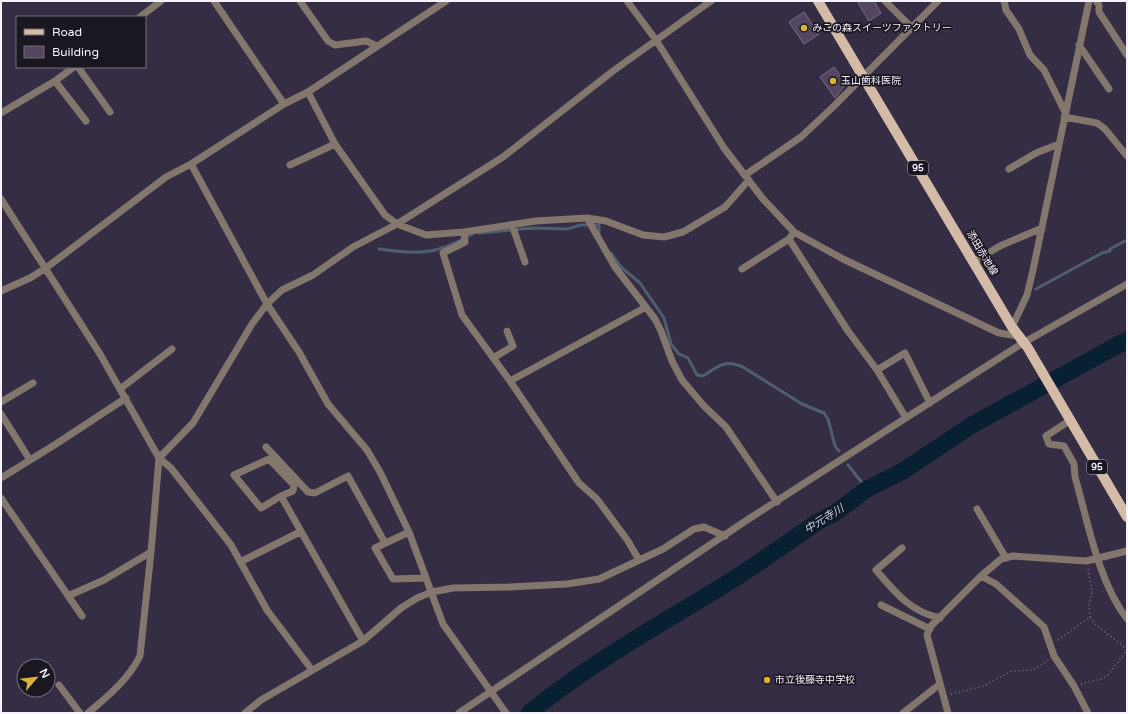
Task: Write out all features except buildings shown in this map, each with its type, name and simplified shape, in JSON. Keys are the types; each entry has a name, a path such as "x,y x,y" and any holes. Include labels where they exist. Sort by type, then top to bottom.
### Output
{"main road":[{"name":"添田赤池線","path":"818,1 1127,517"}],"street":[{"path":"141,16 161,1"},
{"path":"214,1 284,104"},
{"path":"300,1 328,41 335,45 366,42 377,46"},
{"path":"1,291 30,278 46,268 166,177 191,164 284,104 308,92 446,1"},
{"path":"627,1 656,40 724,148 792,236 848,331 878,370 906,418"},
{"path":"88,713 118,686 134,668 140,656 159,458 193,423 252,324 267,304 282,290 313,275 353,247 397,224 503,157 656,40 711,1"},
{"path":"885,1 911,27"},
{"path":"308,92 335,144 385,215 397,224 426,235 464,232 512,224 563,218 587,218 606,221 625,230 643,235 664,237 683,232 725,207 747,178 801,138 938,1"},
{"path":"1004,1 1006,10 1019,29 1030,55 1044,70 1065,115"},
{"path":"1020,338 1027,295 1089,1"},
{"path":"1096,1 1099,5 1099,12 1127,55"},
{"path":"1079,46 1109,89"},
{"path":"1,113 55,81 73,68"},
{"path":"79,68 110,112"},
{"path":"55,81 86,121"},
{"path":"1065,115 1097,123 1105,129 1127,156"},
{"path":"290,165 335,144"},
{"path":"1009,169 1036,153 1059,144"},
{"path":"191,164 267,304 299,352 328,404 367,450 380,472 408,532 443,624 506,713"},
{"path":"1,198 126,398 159,458 171,468 196,498 231,545 267,610 312,670"},
{"path":"587,218 615,268 646,307 661,330 672,361 682,380 704,406 726,427 777,502"},
{"path":"512,224 525,262"},
{"path":"973,262 1000,246 1042,228"},
{"path":"464,232 465,242 443,253 462,314 510,381 579,483 596,499 628,541 640,560"},
{"path":"742,268 792,236"},
{"path":"792,236 999,334 1020,338"},
{"path":"459,713 725,536 930,403 1020,338 1127,284"},
{"path":"510,381 646,307"},
{"path":"493,358 513,346 507,331"},
{"path":"120,389 172,349"},
{"path":"878,370 905,353 930,403"},
{"path":"1,402 33,383"},
{"path":"1,478 126,398"},
{"path":"1,414 30,460"},
{"path":"1068,419 1046,436 1046,439 1049,444 1064,446 1074,464 1098,559 1112,594 1127,619"},
{"path":"266,447 308,492 315,493 348,476 385,543"},
{"path":"269,459 294,485 293,490 280,496 261,508 234,475 269,459"},
{"path":"280,496 363,641"},
{"path":"1,498 82,616"},
{"path":"977,509 1006,558"},
{"path":"245,713 261,700 363,641 401,608 417,598 432,592 453,588 517,587 567,584 599,579 663,549 694,529 704,527 725,536"},
{"path":"240,562 300,532"},
{"path":"408,532 375,548 393,579 426,578"},
{"path":"902,548 876,570 901,600 926,615 940,618"},
{"path":"948,713 927,635 930,629 980,576 1001,559 1013,556 1088,561 1127,551"},
{"path":"68,596 104,580 151,552"},
{"path":"980,576 996,584 1044,627 1054,656 1074,686 1088,713"},
{"path":"880,605 930,629"},
{"path":"902,713 940,684"},
{"path":"59,685 80,713"}],"path":[{"path":"1074,686 1090,680 1100,679 1108,675 1127,649 1096,625 1090,617 1092,592 1088,561"},
{"path":"1051,644 1090,617"},
{"path":"943,695 981,687 1012,672 1033,670 1054,656"}],"waterway":[{"path":"479,233 533,228 567,229 581,225 599,225 599,233"},
{"path":"379,249 404,252 437,250 456,243 474,233"},
{"path":"1036,289 1102,253 1110,251 1110,249 1127,240"},
{"path":"611,253 621,267 640,283 664,318 671,344 679,354 688,358 697,375 703,376 726,364 743,367 802,404 824,413 828,419 835,446 839,451"},
{"name":"中元寺川","path":"529,713 601,661 738,576 819,521 835,513 867,489 903,471 972,425 1127,340"},
{"path":"848,465 867,489"}],"place":[{"name":"みこの森スイーツファクトリー","path":"804,28"},
{"name":"玉山歯科医院","path":"833,81"},
{"name":"市立後藤寺中学校","path":"767,680"}]}
